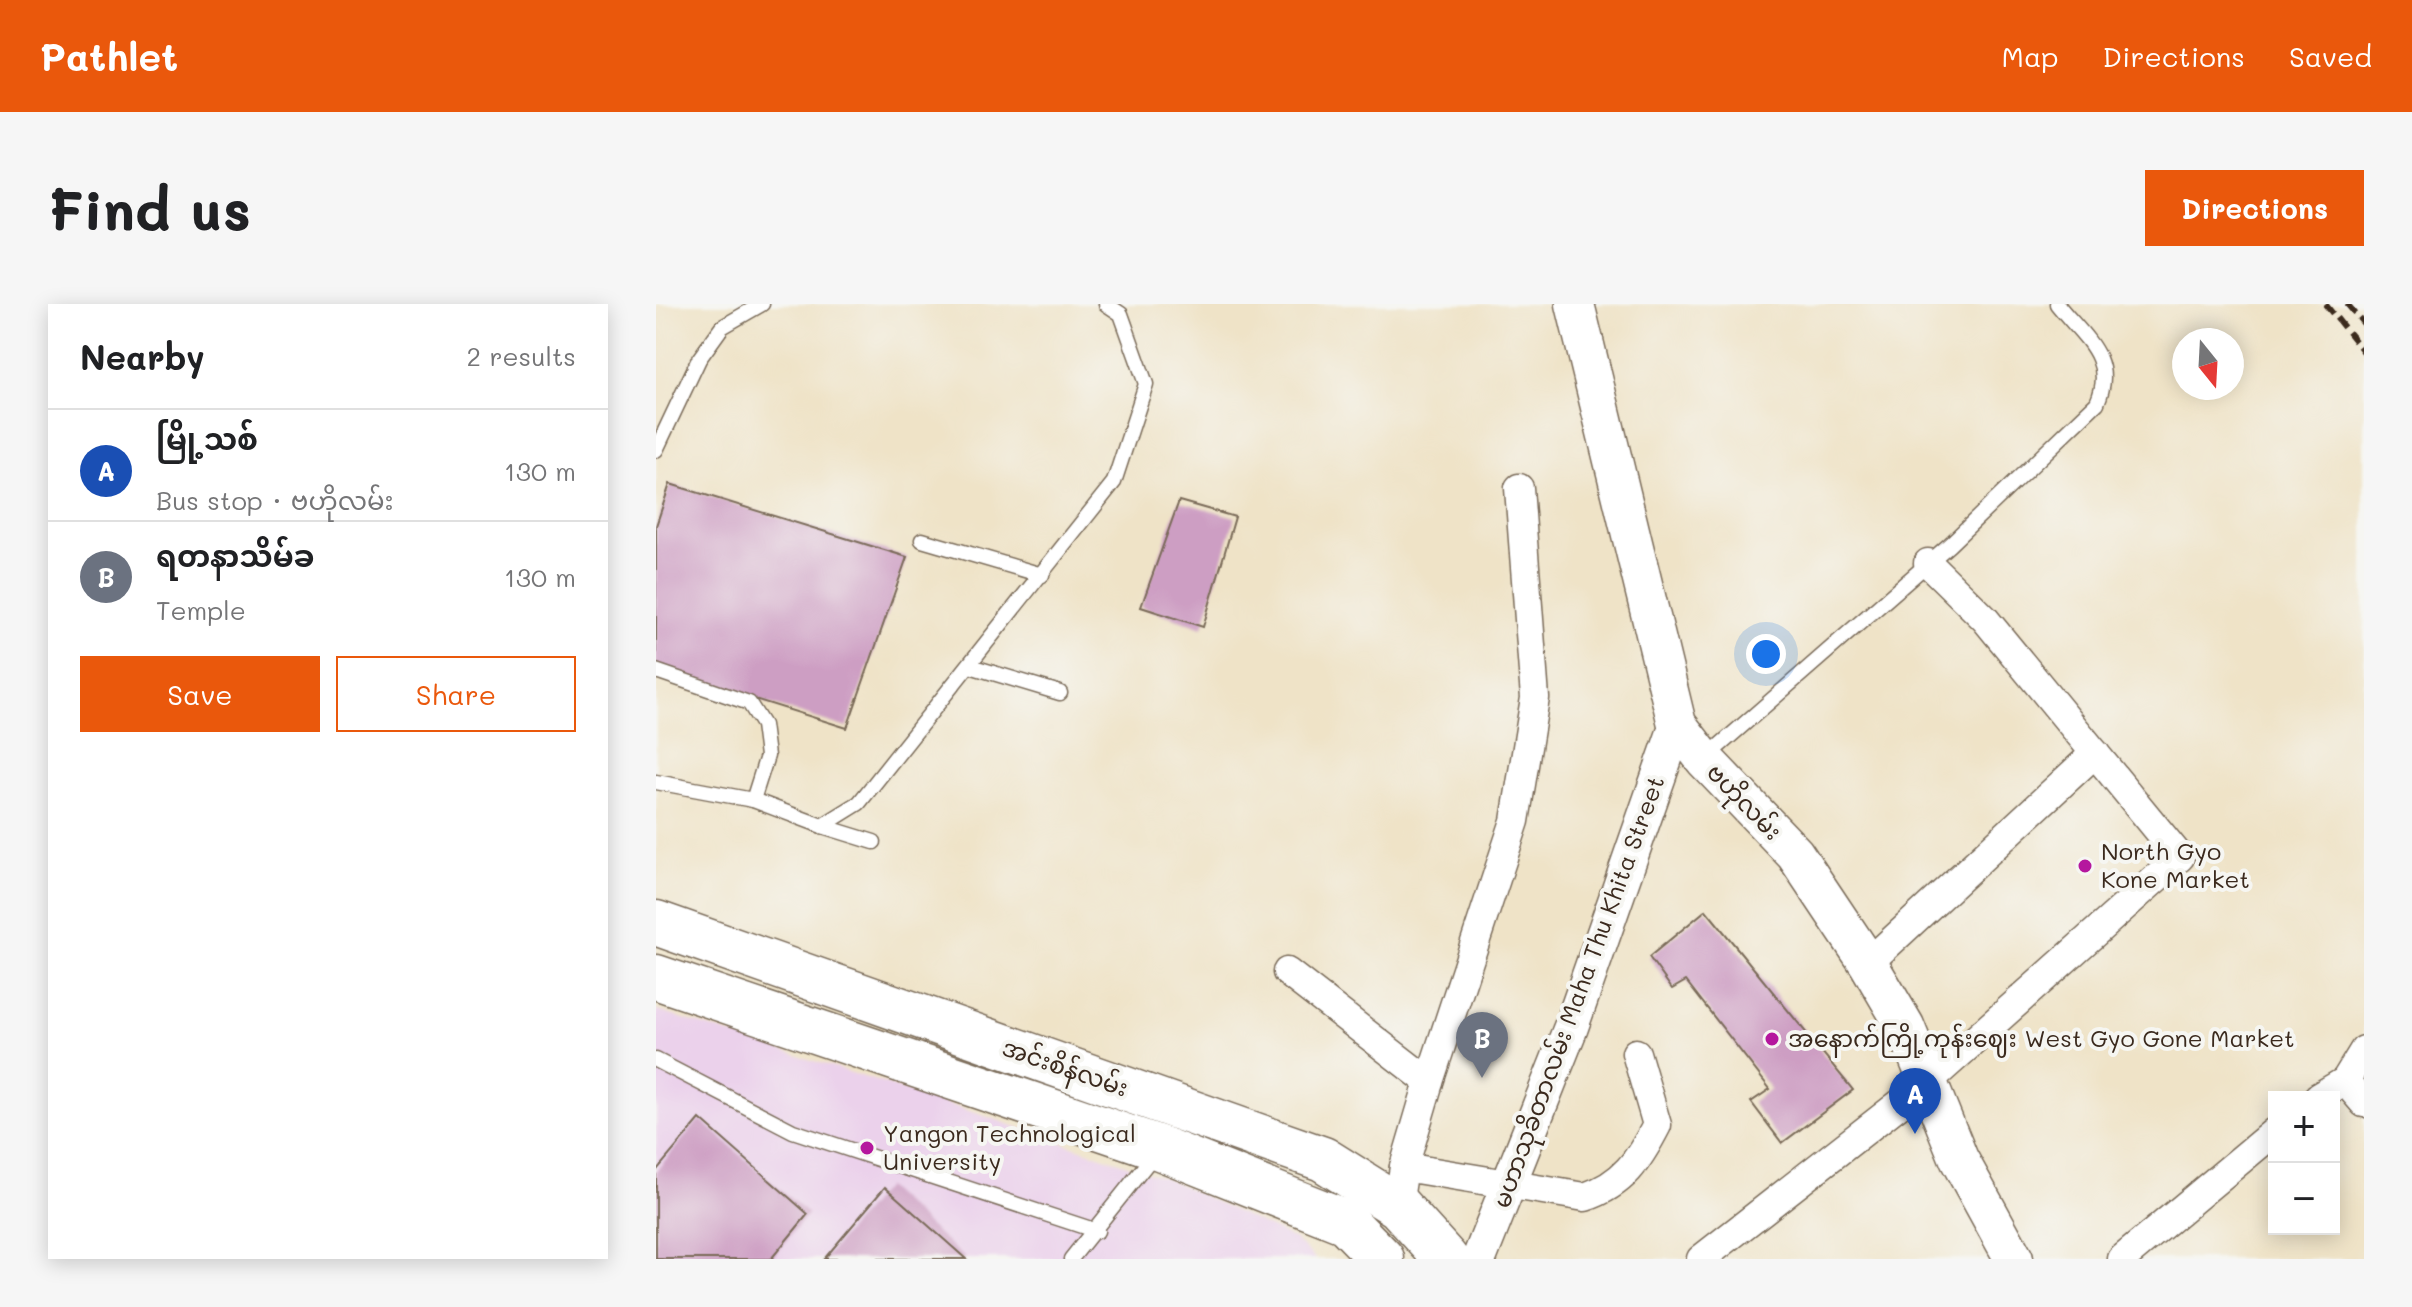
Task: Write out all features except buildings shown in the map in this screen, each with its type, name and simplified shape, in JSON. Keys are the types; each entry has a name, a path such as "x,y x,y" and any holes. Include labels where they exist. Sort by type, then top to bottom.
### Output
{"main road":[{"name":"ဗဟိုလမ်း","path":"1575,304 1677,724 1704,759 1795,854 1868,963 1905,1026 1930,1080 1959,1159 2014,1259"},
{"name":"အင်းစိန်လမ်း","path":"656,923 1401,1186 1446,1259"},
{"name":"အင်းစိန်လမ်း","path":"656,977 1160,1148 1346,1222 1382,1259"}],"street":[{"path":"1519,488 1535,698 1515,821 1429,1082 1401,1186 1510,1184 1585,1197 1608,1189 1637,1164 1657,1125 1636,1053"},
{"path":"1701,1259 1930,1080 2180,857 1985,619 1928,563"},
{"name":"မဟာသုခိတာလမ်း Maha Thu Khita Street","path":"1479,1259 1571,1027 1677,724"},
{"path":"1868,963 2095,753"},
{"path":"1287,972 1429,1082"},
{"path":"2328,1091 2345,1081 2364,1050"},
{"path":"2345,1081 2364,1103"},
{"path":"2122,1259 2268,1137"}],"lane":[{"path":"656,450 699,359 722,327 762,304"},
{"path":"822,826 859,803 1114,482 1146,384 1121,314 1106,304"},
{"path":"1704,759 1928,563 2097,403 2106,383 2101,358 2057,304"},
{"path":"922,540 1042,575"},
{"path":"970,666 1060,693"},
{"path":"656,671 749,703 763,725 767,756 753,800"},
{"path":"656,782 753,800 874,842"},
{"path":"656,1060 793,1131 1097,1231"},
{"path":"1071,1259 1097,1231 1160,1148"}],"shaded area":[{"name":"Yangon Technological University","path":"656,1010 988,1117 1168,1179 1294,1239 1316,1259 656,1259"}],"railway":[{"path":"2325,304 2364,352"},
{"path":"2347,304 2364,324"}],"place":[{"name":"North Gyo Kone Market","path":"2085,866"},
{"name":"အနောက်ကြို့ကုန်းဈေး West Gyo Gone Market","path":"1772,1039"},
{"name":"ရတနာသိမ်ခ","path":"1482,1078"},
{"name":"မြို့သစ်","path":"1915,1134"},
{"name":"Yangon Technological University","path":"867,1148"}]}
